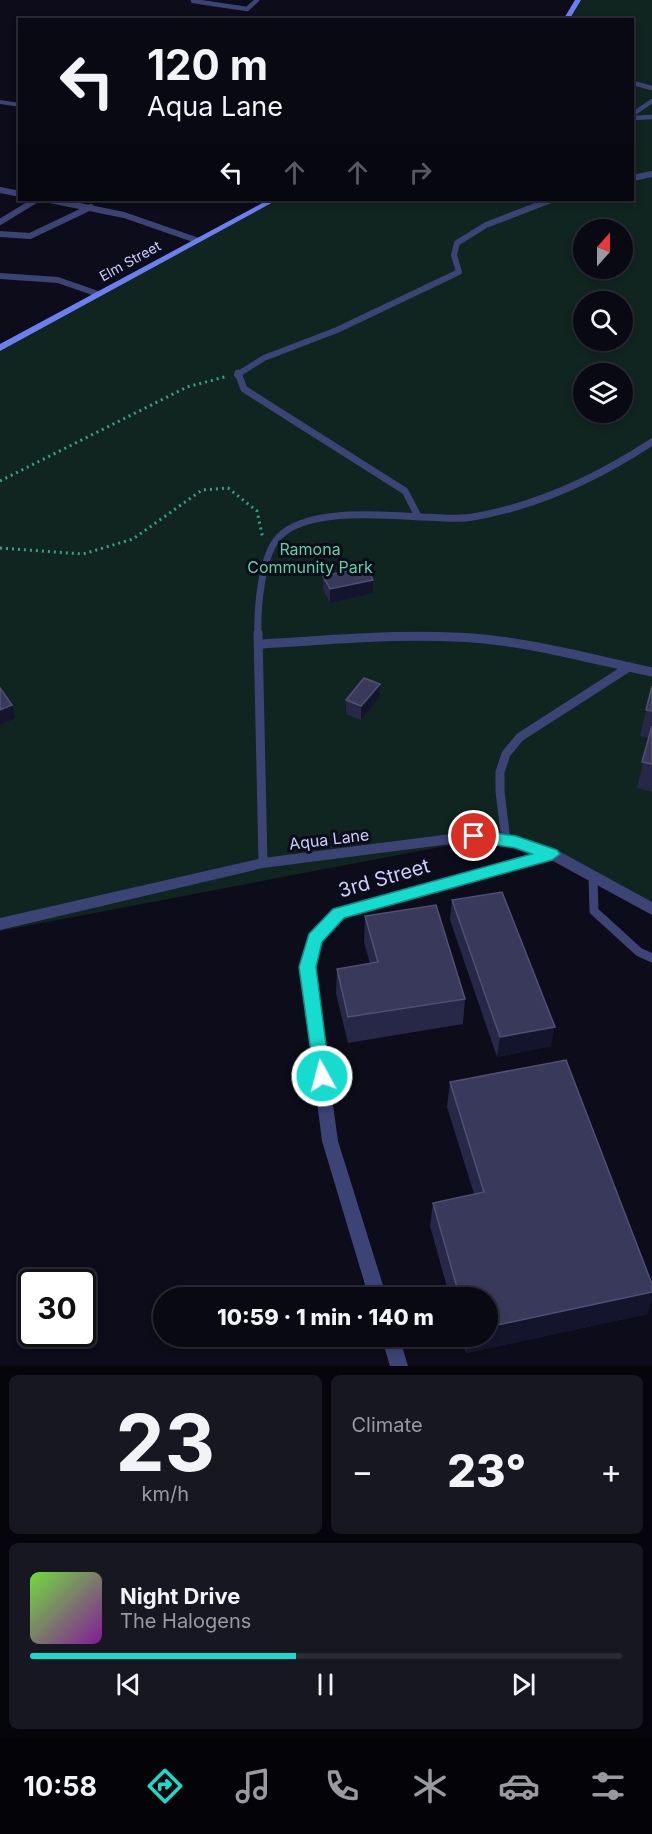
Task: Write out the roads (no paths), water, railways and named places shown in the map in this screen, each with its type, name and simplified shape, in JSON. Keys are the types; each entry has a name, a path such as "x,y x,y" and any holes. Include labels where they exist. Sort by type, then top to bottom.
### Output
{"street":[{"path":"567,18 578,0"},
{"path":"0,102 18,105"},
{"name":"Elm Street","path":"0,348 271,201"},
{"name":"Aqua Lane","path":"0,924 263,863 474,836 506,841 552,854 652,909"},
{"name":"3rd Street","path":"375,1287 330,1142 308,967 315,939 338,913 552,854"},
{"path":"393,1347 399,1366"}],"lane":[{"path":"195,0 193,2 247,9 257,0"},
{"path":"634,83 652,88"},
{"path":"634,115 652,101"},
{"path":"634,116 652,117"},
{"path":"634,178 652,174"},
{"path":"0,190 18,194"},
{"path":"0,198 11,192"},
{"path":"0,222 34,201"},
{"path":"56,201 91,207 143,221 196,240"},
{"path":"418,516 405,491 244,389 237,374 264,358 337,330 459,272 454,255 458,243 486,225 547,201"},
{"path":"0,234 30,236 91,207"},
{"path":"0,276 58,280 98,294"},
{"path":"263,863 257,610 269,556 278,538 297,526 342,514 471,518 542,500 612,468 652,442"},
{"path":"259,644 374,638 482,639 533,645 652,672"},
{"path":"506,841 500,772 506,754 520,737 629,667"},
{"path":"593,877 594,911 639,952 652,958"}],"park label":[{"name":"Ramona Community Park","path":"310,558"}]}
